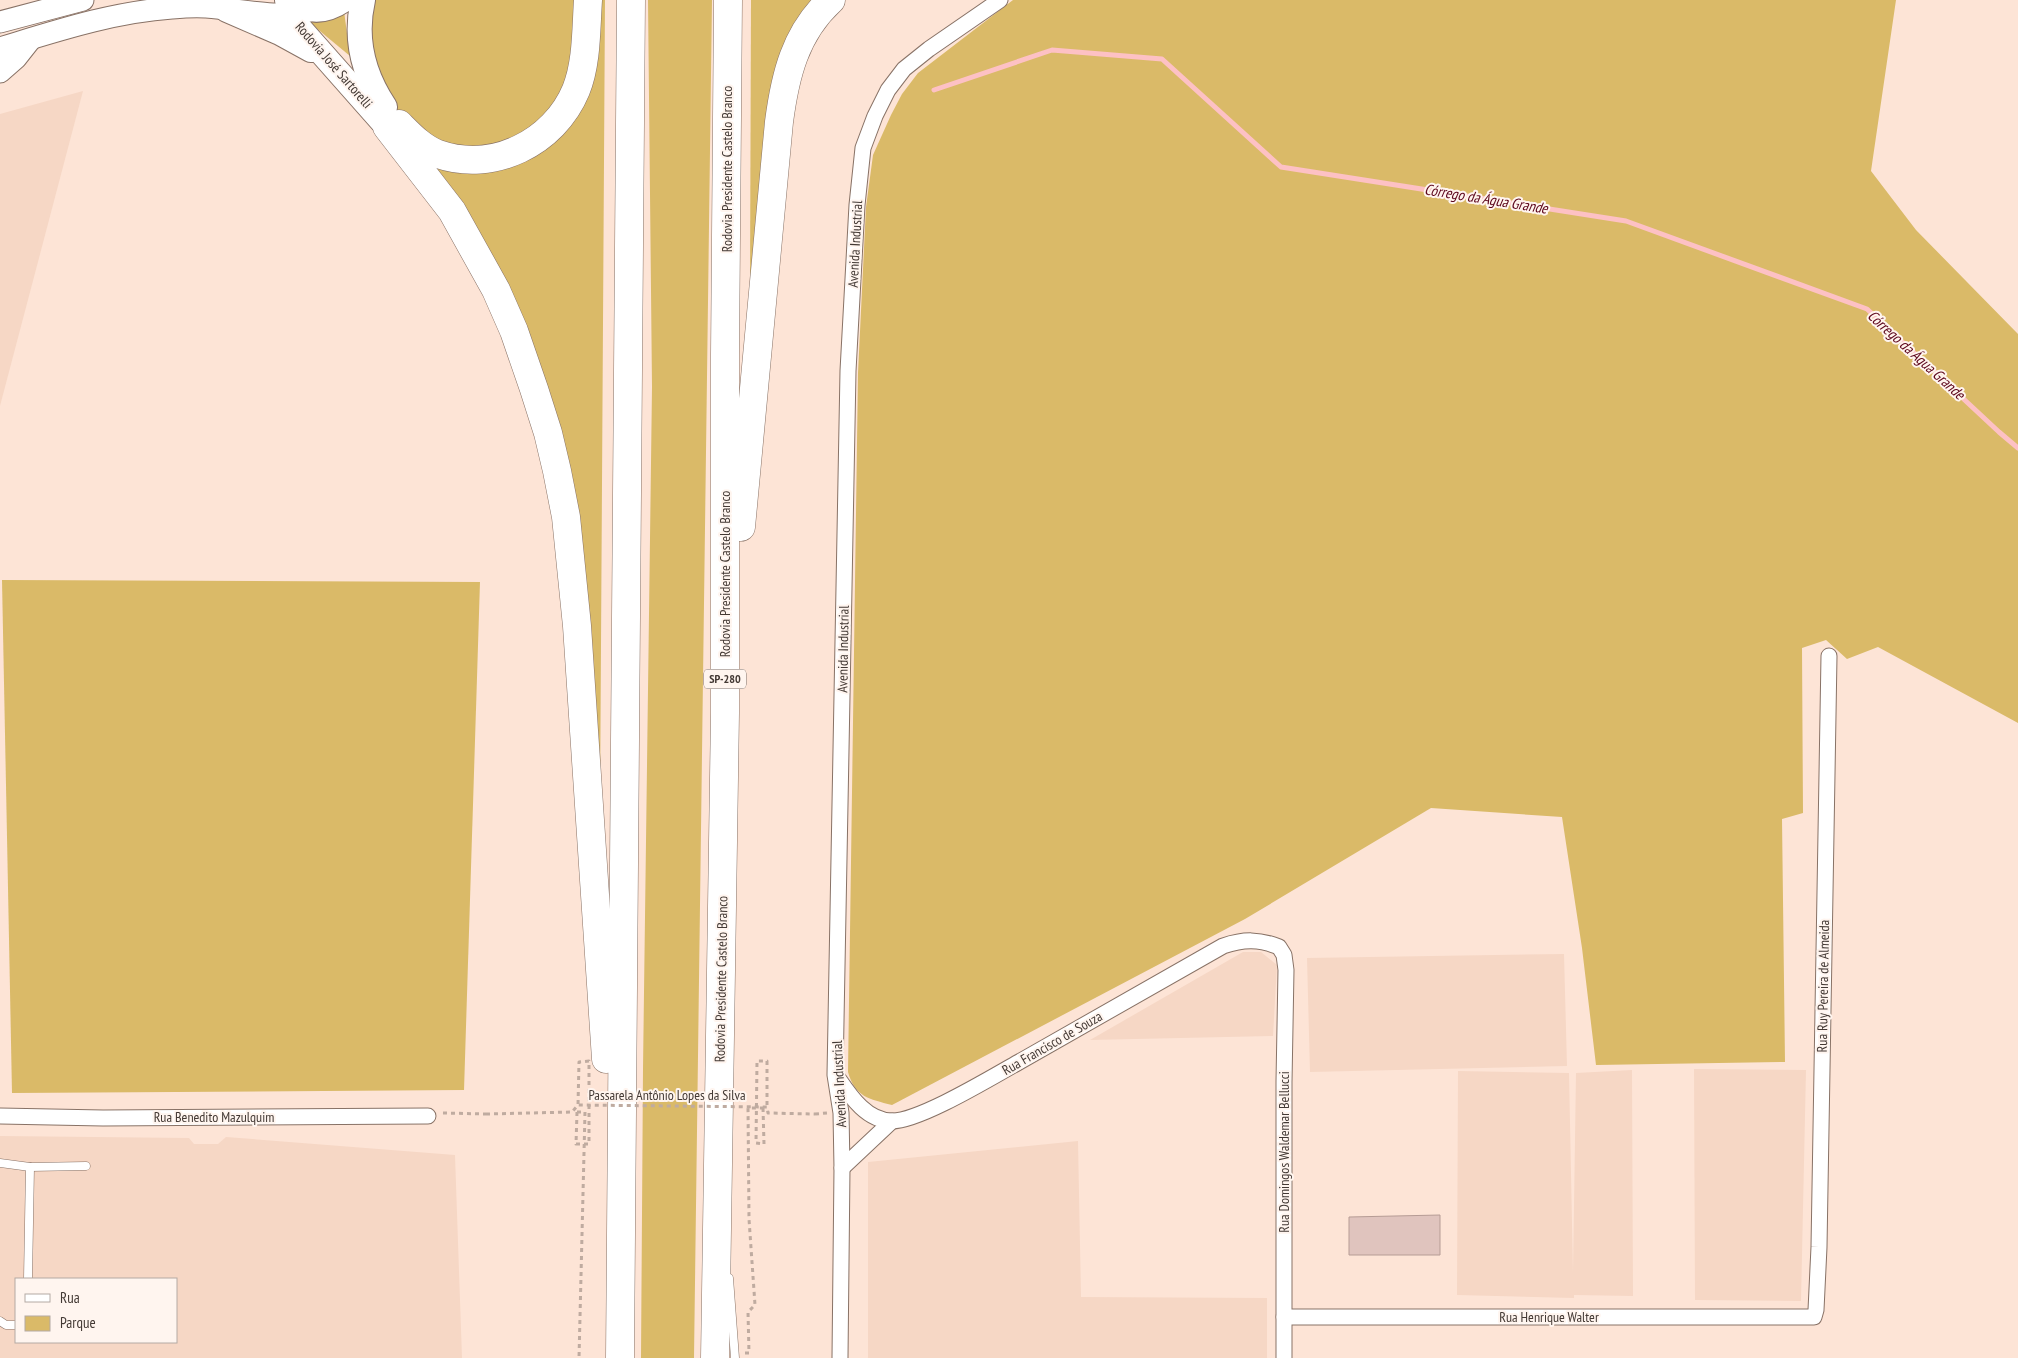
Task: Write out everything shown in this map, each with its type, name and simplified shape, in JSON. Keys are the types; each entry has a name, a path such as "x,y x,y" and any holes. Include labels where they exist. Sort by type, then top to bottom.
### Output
{"highway":[{"path":"391,124 436,153 459,159 482,160 506,155 527,146 544,134 558,120 576,90 582,70 588,0"},
{"path":"620,1358 631,0"},
{"name":"Rodovia Presidente Castelo Branco","path":"728,0 725,354 726,713 718,1190 728,1356"},
{"path":"726,713 778,122 783,88 789,65 799,42 814,19 831,0"},
{"path":"391,124 452,211 496,290 514,331 534,389 557,470 566,517 577,626 601,1003 620,1230"}],"main road":[{"path":"0,10 82,0"},
{"path":"0,22 82,0"},
{"name":"Rodovia José Sartorelli","path":"356,3 364,68 391,124"},
{"path":"0,48 111,17 148,10 204,6 277,16 296,6 324,10 335,6 356,3"},
{"name":"Rodovia José Sartorelli","path":"296,6 296,24 364,99 391,124"},
{"path":"227,10 280,33 326,59"},
{"path":"0,72 16,58 31,38"}],"street":[{"name":"Avenida Industrial","path":"840,1358 842,1168 841,1113 835,1075 848,371 857,205 863,148 875,116 888,90 904,69 1000,0"},
{"name":"Rua Ruy Pereira de Almeida","path":"1814,1317 1819,1247 1828,656"},
{"name":"Rua Francisco de Souza","path":"892,1121 921,1113 978,1085 1223,946 1244,940 1255,940 1279,947"},
{"name":"Rua Domingos Waldemar Bellucci","path":"1279,947 1284,955 1286,970 1284,1358"},
{"path":"835,1075 851,1097 869,1114 892,1121 842,1168"},
{"name":"Rua Benedito Mazulquim","path":"0,1116 103,1118 428,1116"},
{"name":"Rua Henrique Walter","path":"1284,1317 1814,1317"}],"lane":[{"path":"0,1164 30,1167 86,1166"},
{"path":"28,1278 30,1167"},
{"path":"718,1190 725,1246"},
{"path":"728,1273 728,1356"},
{"path":"0,1321 6,1325 15,1325"},
{"path":"610,1358 620,1326"}],"path":[{"path":"578,1105 579,1062 589,1061 589,1144 576,1144 577,1112 584,1112 579,1358"},
{"path":"757,1061 767,1061 765,1107 764,1144 756,1143 757,1061"},
{"name":"Passarela Antônio Lopes da Silva","path":"428,1116 447,1112 486,1114 572,1112 578,1105 765,1107 768,1113 815,1114"},
{"path":"728,1356 749,1352 748,1312 755,1305 749,1219 748,1108 765,1107"}],"shaded area":[{"path":"83,91 0,406 0,114"},
{"path":"1243,952 1261,952 1277,965 1273,1036 1090,1040"},
{"path":"1564,954 1567,1066 1310,1072 1307,958"},
{"path":"1694,1069 1806,1070 1801,1301 1695,1300"},
{"path":"1632,1070 1633,1296 1574,1295 1574,1298 1457,1295 1458,1071 1569,1073 1573,1273 1576,1073"},
{"path":"0,1136 189,1138 194,1144 218,1144 226,1137 455,1155 462,1358 0,1358"},
{"path":"1078,1141 1081,1297 1267,1298 1267,1358 868,1358 868,1162"}],"green space":[{"path":"369,0 582,0 575,65 545,123 495,150 443,147 389,106 365,44"},
{"path":"595,0 605,0 600,807 566,482 434,165 548,144"},
{"path":"648,0 712,0 694,1358 641,1358 652,387"},
{"path":"751,0 816,0 757,282 750,284"},
{"path":"1013,0 1896,0 1871,171 1916,230 2018,334 2018,723 1878,647 1847,659 1826,640 1802,648 1803,813 1782,819 1785,1062 1596,1065 1582,948 1562,817 1431,808 1245,919 892,1105 870,1099 855,1087 848,1072 858,373 866,207 873,155 902,94 918,73"},
{"path":"344,11 350,56 309,22"},
{"path":"2,580 480,582 464,1090 12,1093"}],"building":[{"path":"1440,1215 1440,1255 1349,1255 1349,1217"}],"waterway":[{"name":"Córrego da Água Grande","path":"934,90 1052,50 1162,59 1281,167 1626,221 1867,309 2018,448"}]}
